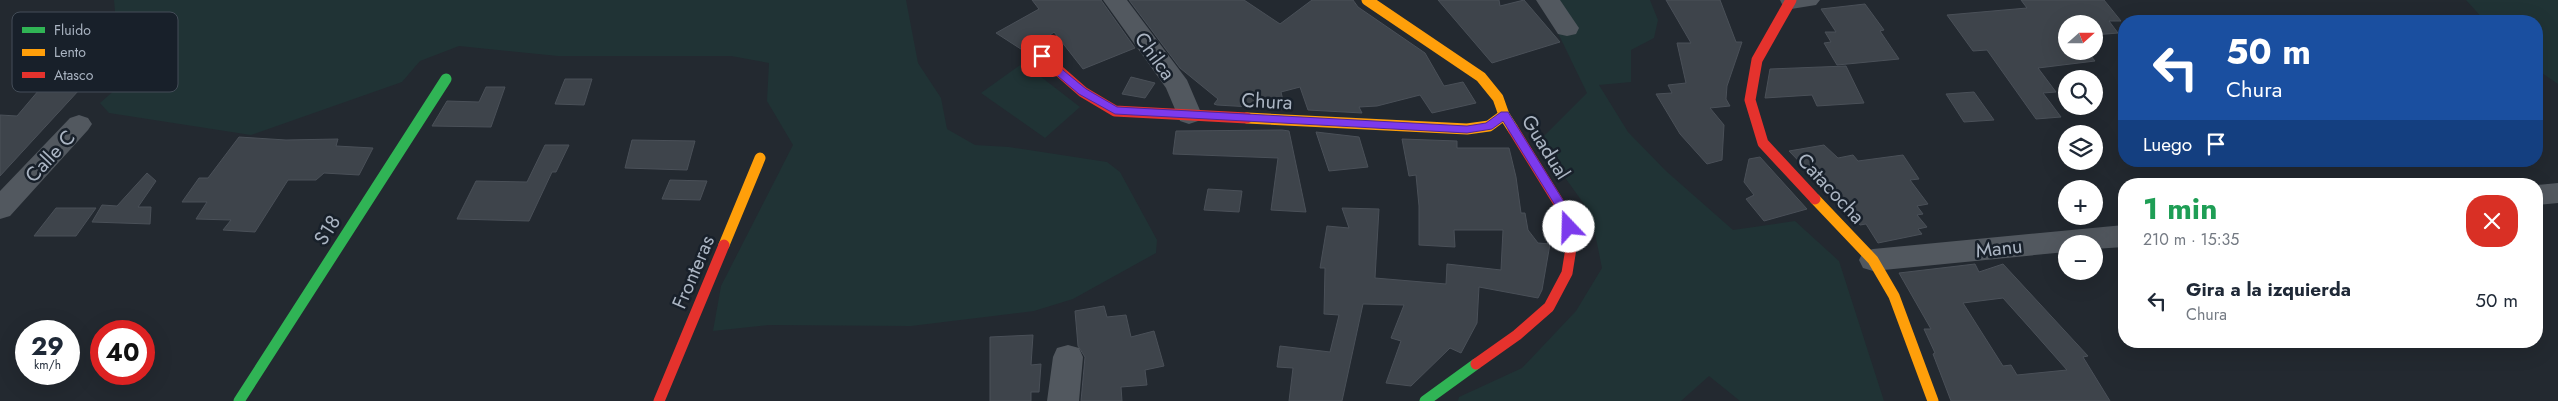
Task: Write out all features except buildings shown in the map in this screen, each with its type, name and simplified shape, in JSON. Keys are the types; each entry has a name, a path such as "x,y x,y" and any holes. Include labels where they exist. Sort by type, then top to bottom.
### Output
{"street":[{"name":"Chilca","path":"1115,0 1178,86 1189,116"},
{"name":"Guadual","path":"1367,0 1481,77 1498,98 1504,115 1565,213 1572,242 1567,273 1549,307 1517,335 1426,401"},
{"path":"1548,0 1566,28"},
{"name":"Catacocha","path":"1797,0 1757,60 1750,100 1763,143 1874,260 1894,296 1933,401"},
{"name":"Chura","path":"1042,56 1083,92 1115,110 1189,116 1467,130 1489,126 1504,115"},
{"name":"S18","path":"239,401 446,80"},
{"name":"Calle C","path":"0,209 79,124"},
{"name":"Fronteras","path":"660,401 760,158"},
{"path":"2543,194 2558,193"},
{"name":"Manu","path":"1874,260 2118,237"},
{"path":"1063,401 1068,357"}],"shaded area":[{"path":"114,0 906,0 918,63 941,98 947,129 975,145 1009,147 1107,162 1120,172 1157,240 1156,253 1073,299 1034,311 911,326 768,325 713,331 721,286 793,145 767,101 769,63 731,56 558,56 459,46 420,61 402,82 251,135 109,113 100,103 112,92 178,92 178,12 115,12"},
{"path":"1551,0 1650,0 1658,20 1654,38 1631,50 1631,82 1599,85 1628,132 1666,171 1733,230 1795,221 1839,261 1884,401 1740,401 1709,376 1681,401 1458,401 1459,397 1522,368 1576,311 1602,268 1591,214 1539,141 1587,93 1557,31"},
{"path":"2466,0 2558,0 2558,84 2543,74 2543,15 2480,15"},
{"path":"1023,63 1080,107 1045,138 981,93"}],"traffic: fast":[{"path":"239,401 446,79"},
{"path":"1425,401 1476,364"}],"traffic: slow":[{"path":"1367,0 1481,77 1498,98 1504,115 1513,129"},
{"path":"1247,118 1467,129 1489,126 1504,115"},
{"path":"724,245 760,158"},
{"path":"1815,199 1873,260 1894,296 1933,401"}],"traffic: jam":[{"path":"1791,0 1757,60 1750,100 1763,143 1815,199"},
{"path":"1042,56 1083,92 1115,111 1247,118"},
{"path":"1476,364 1517,335 1549,307 1567,273 1572,242 1565,213 1513,129"},
{"path":"659,401 724,245"}],"route":[{"path":"1042,56 1083,92 1115,110 1189,116 1467,130 1489,126 1504,115 1565,213 1569,227"}]}
